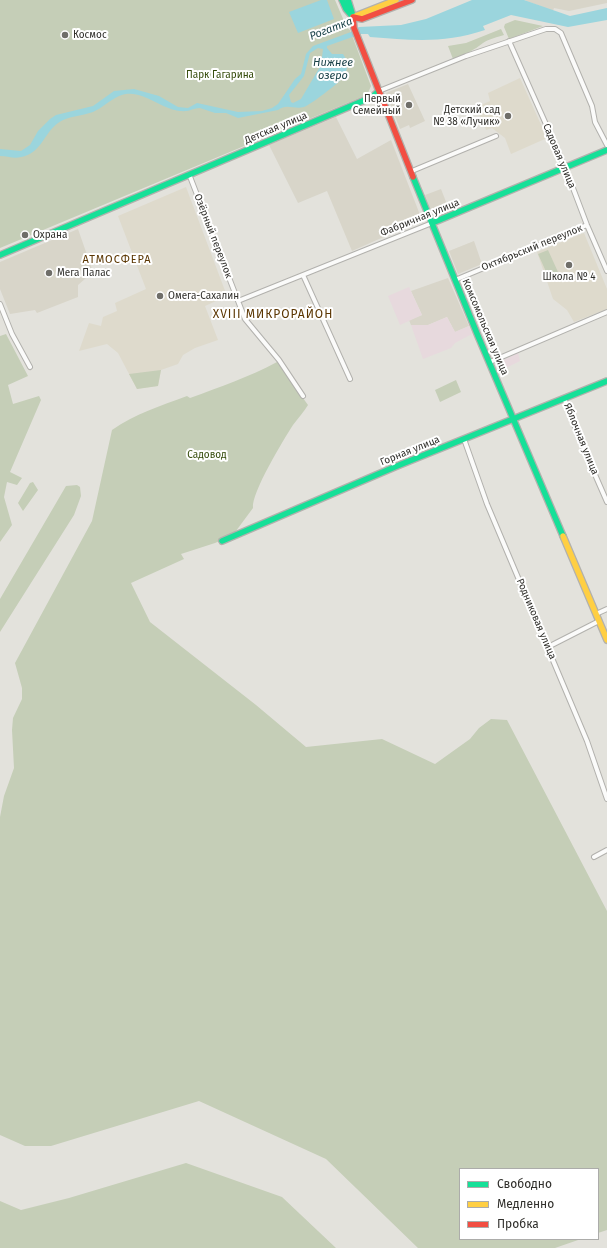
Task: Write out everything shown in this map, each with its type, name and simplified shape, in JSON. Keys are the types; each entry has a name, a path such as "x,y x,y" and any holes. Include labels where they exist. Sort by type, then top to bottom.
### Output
{"street":[{"name":"Комсомольская улица","path":"342,0 346,9 353,17"},
{"name":"Комсомольская улица","path":"348,0 353,17 354,28 455,280 607,640"},
{"path":"353,17 396,0"},
{"path":"353,17 362,19 412,0"},
{"name":"Детская улица","path":"0,254 372,97 379,91 466,56 546,29 555,29 561,33 592,106 596,122 607,145"},
{"name":"Садовая улица","path":"509,41 565,168 587,226 607,271"},
{"path":"412,171 496,136"},
{"name":"Фабричная улица","path":"238,301 432,223 607,150"},
{"name":"Озёрный переулок","path":"189,174 248,326 279,360 304,396"},
{"name":"Октябрьский переулок","path":"455,280 587,226"},
{"path":"303,274 350,379"},
{"path":"0,304 12,334 30,367"},
{"path":"490,362 607,312"},
{"name":"Горная улица","path":"222,541 464,439 607,381"},
{"name":"Яблочная улица","path":"564,398 607,502"},
{"name":"Родниковая улица","path":"464,439 487,504 587,741 607,799"},
{"path":"596,614 607,609"},
{"path":"548,647 599,621"},
{"path":"594,857 607,850"}],"shaded area":[{"path":"524,0 607,0 607,3 569,11 554,8 553,11"},
{"name":"Детский сад № 38 «Лучик»","path":"520,78 547,138 511,154 505,138 492,128 486,130 476,107 490,101 488,93"},
{"path":"408,84 425,121 410,128 409,125 400,129 386,93"},
{"path":"336,117 357,159 391,140 422,220 352,251 327,191 298,203 269,145"},
{"path":"186,187 227,296 205,306 218,340 195,348 183,355 178,364 161,370 158,386 137,389 118,353 107,344 79,351 89,323 101,326 103,317 117,311 115,303 146,289 118,216"},
{"path":"441,189 450,212 434,219 425,195"},
{"path":"78,229 93,272 78,285 78,297 37,313 35,310 10,314 0,289 0,262"},
{"name":"Школа № 4","path":"584,233 607,289 607,309 574,322 567,310 553,299 537,252"},
{"path":"474,241 482,264 458,274 449,251"},
{"path":"448,278 469,326 455,332 447,317 428,325 411,325 409,320 422,315 411,291"},
{"path":"409,287 422,315 400,325 388,296"},
{"path":"447,317 455,332 469,326 472,334 455,343 451,348 423,359 411,325 428,325"},
{"path":"518,353 520,361 500,371 497,363"}],"green space":[{"name":"Парк Гагарина","path":"0,0 335,0 347,28 350,30 371,86 368,93 364,96 0,248"},
{"path":"515,20 543,26 509,39 504,27 505,24"},
{"path":"501,29 504,35 488,40 469,52 453,59 448,46 466,43"},
{"path":"548,250 558,272 548,276 538,254"},
{"path":"6,334 28,376 8,385 13,404 39,396 41,400 10,472 22,478 17,485 7,482 4,497 12,525 0,542 0,336"},
{"name":"Садовод","path":"277,362 308,405 293,425 262,479 257,491 253,508 233,535 215,543 181,554 184,559 131,583 150,622 256,705 306,747 382,739 435,764 470,739 479,728 491,719 507,720 607,911 607,1230 599,1233 599,1168 459,1168 459,1240 578,1240 555,1248 418,1248 326,1159 199,1101 51,1146 25,1146 0,1135 0,817 4,796 14,768 12,730 13,718 22,699 22,688 15,663 92,521 112,430 130,419 148,411 187,396 190,398 256,372"},
{"path":"161,370 158,386 137,389 129,374"},
{"path":"456,380 461,392 440,402 435,390"},
{"path":"33,482 38,490 23,511 18,503 30,483"},
{"path":"77,485 80,487 81,496 74,515 0,632 0,599 66,486"},
{"path":"186,1163 282,1197 336,1248 0,1248 0,1201 21,1210 69,1198"}],"water":[{"path":"321,0 327,0 334,19 298,33 289,12"},
{"name":"Нижнее озеро","path":"472,0 524,0 570,16 607,8 607,20 568,27 511,15 483,26 485,30 441,39 414,40 370,37 368,34 361,34 327,46 332,54 343,54 347,66 346,72 340,81 304,107 284,107 278,110 238,118 226,113 215,113 200,108 180,111 165,107 142,96 127,94 119,96 93,112 70,117 58,123 49,132 38,148 28,155 16,158 0,156 0,149 21,151 30,145 38,131 56,115 93,106 114,91 134,89 159,96 178,107 188,108 197,103 238,112 262,111 272,108 278,104 295,79 301,74 306,54 313,46 351,32 359,27 401,25 426,19","holes":["318,48 323,49 321,65 301,99 293,103 291,102 289,95 304,76 310,53"]}],"traffic: fast":[{"path":"342,0 346,9 353,17"},
{"path":"348,0 353,16"},
{"path":"0,255 372,97 379,91"},
{"path":"432,223 607,150"},
{"path":"413,177 478,336 563,536"},
{"path":"222,541 397,466 607,381"}],"traffic: slow":[{"path":"353,17 396,0"},
{"path":"563,536 607,640"}],"traffic: jam":[{"path":"353,17 362,19 412,0"},
{"path":"353,17 354,28 413,177"}],"place":[{"name":"Космос","path":"65,35"},
{"name":"Первый Семейный","path":"409,105"},
{"name":"Детский сад № 38 «Лучик»","path":"508,116"},
{"name":"Охрана","path":"25,235"},
{"name":"Школа № 4","path":"569,265"},
{"name":"Мега Палас","path":"49,273"},
{"name":"Омега-Сахалин","path":"160,296"}],"district":[{"name":"АТМОСФЕРА","path":"117,260"},
{"name":"XVIII МИКРОРАЙОН","path":"273,315"}],"water label":[{"name":"Рогатка","path":"331,29"}]}
